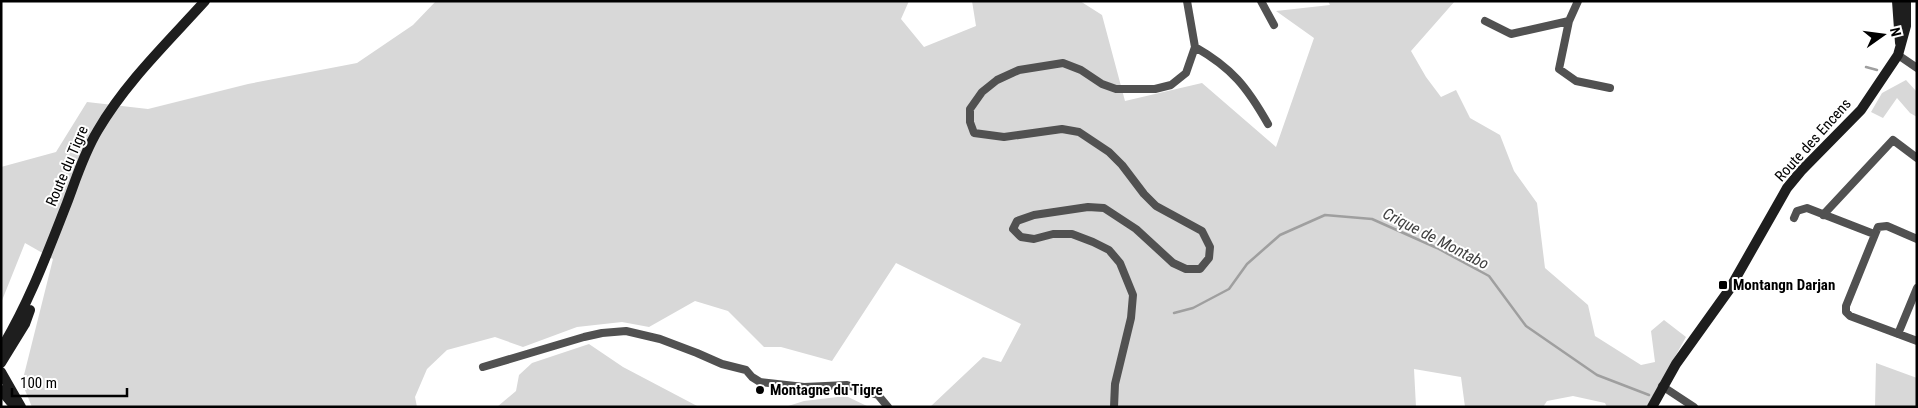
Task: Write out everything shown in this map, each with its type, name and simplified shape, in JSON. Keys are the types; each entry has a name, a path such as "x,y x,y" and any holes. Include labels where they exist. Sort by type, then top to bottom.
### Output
{"street":[{"name":"Route du Tigre","path":"1,349 18,322 35,287 86,154 98,130 121,95 205,1"},
{"path":"1114,407 1115,384 1131,318 1133,295 1120,263 1109,250 1072,234 1053,234 1034,239 1021,237 1014,229 1017,221 1034,215 1088,207 1104,208 1136,229 1173,263 1186,269 1200,269 1209,258 1210,247 1202,231 1156,206 1144,194 1122,164 1094,141 1079,132 1062,129 1004,137 974,133 970,122 970,109 982,92 997,80 1019,70 1063,63 1081,70 1102,84 1116,89 1133,91 1171,85 1186,73 1195,47 1187,1"},
{"path":"1261,1 1274,25"},
{"path":"1578,1 1569,21 1559,68 1576,80 1610,88"},
{"path":"1897,1 1900,51 1917,68"},
{"name":"Route des Encens","path":"1652,407 1662,386 1729,290 1787,188 1800,171 1860,110 1900,51 1906,26 1906,1"},
{"path":"1485,21 1511,34 1569,21"},
{"path":"1195,47 1216,61 1245,87 1268,124"},
{"path":"1823,215 1893,140 1917,158"},
{"path":"1794,218 1797,211 1801,208 1807,208 1874,234"},
{"path":"1917,239 1887,226 1878,227 1846,306 1846,312 1850,316 1917,342"},
{"name":"Route du Tigre","path":"1,362 25,324 32,304 35,287"},
{"path":"1898,334 1917,288"},
{"path":"483,367 584,337 626,331 660,339 722,364 746,370 752,378 760,382 804,387 847,385 878,395 888,407"},
{"path":"1,372 21,407"},
{"path":"1662,386 1682,397 1694,407"},
{"path":"1,390 15,407"}],"shaded area":[{"path":"436,1 909,1 901,19 924,47 976,26 972,1 1080,1 1102,15 1125,101 1202,83 1276,147 1314,38 1276,11 1330,5 1328,1 1455,1 1411,51 1426,77 1441,97 1456,90 1470,118 1500,135 1514,171 1537,203 1545,268 1588,305 1595,336 1641,365 1655,362 1651,331 1664,320 1686,337 1647,407 1607,407 1605,403 1573,396 1547,401 1543,407 1465,407 1461,377 1414,369 1416,407 930,407 983,357 1001,362 1021,324 896,263 832,361 781,347 764,347 728,311 695,301 649,327 622,322 577,327 523,347 495,337 447,350 427,369 415,397 417,407 32,407 22,383 53,259 25,243 1,303 1,167 56,152 87,102 148,109 248,84 357,63 413,25"},
{"path":"1906,80 1917,92 1917,117 1910,113 1897,98 1883,118 1871,112 1882,93"},
{"path":"589,344 623,367 699,407 497,407 516,391 519,375 532,363"},
{"path":"1876,363 1917,378 1917,407 1875,407"},
{"path":"846,396 869,407 785,407 804,401"}],"waterway":[{"path":"1866,67 1877,70"},
{"name":"Crique de Montabo","path":"1174,313 1193,308 1229,289 1247,264 1280,235 1325,215 1372,219 1437,248 1489,276 1526,326 1597,375 1649,395"}],"place":[{"name":"Montangn Darjan","path":"1723,285"},
{"name":"Montagne du Tigre","path":"760,390"}]}
